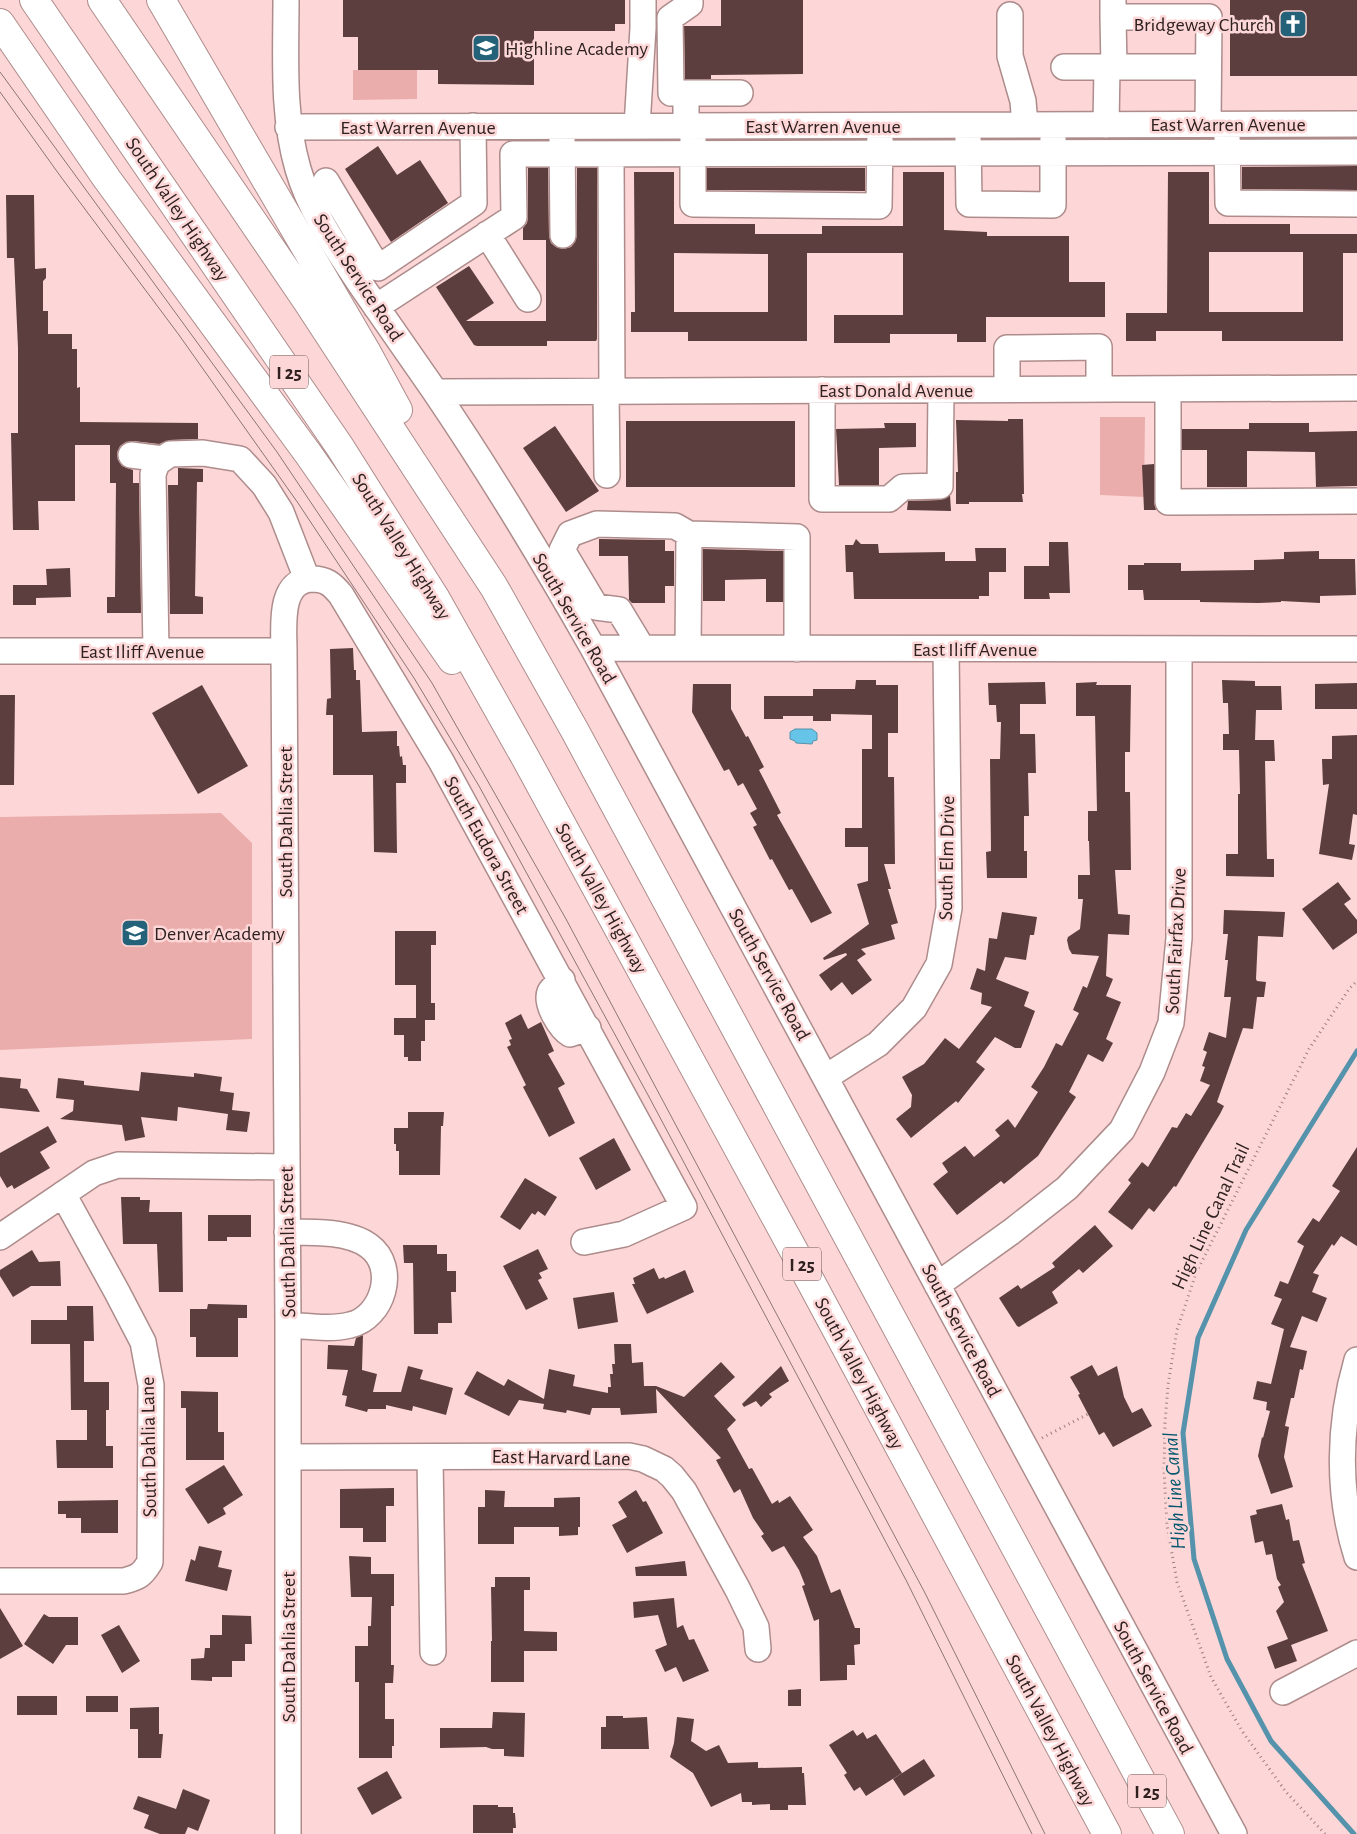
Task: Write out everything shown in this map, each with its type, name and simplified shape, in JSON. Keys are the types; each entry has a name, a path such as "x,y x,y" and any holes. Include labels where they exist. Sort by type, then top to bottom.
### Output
{"highway":[{"name":"South Valley Highway","path":"34,0 282,361 386,518 436,599 812,1284 1107,1834"},
{"name":"I 25","path":"102,0 307,301 494,587 575,731 1170,1834"},
{"path":"161,0 366,351 494,587"},
{"path":"0,23 107,179 298,439 440,643 524,757"},
{"path":"1124,1748 1179,1834"},
{"path":"1074,1773 1100,1834"}],"street":[{"path":"286,0 288,127"},
{"path":"607,475 615,154 628,126 643,28 643,0"},
{"path":"690,0 690,4 670,18 670,92 740,93"},
{"path":"1106,125 1113,8 1209,17 1208,67 1217,124 1227,152 1228,203 1357,204"},
{"path":"1010,15 1010,56 1023,101 1025,125"},
{"path":"1064,67 1208,67"},
{"path":"686,93 693,154 693,204 879,206 880,126"},
{"name":"East Warren Avenue","path":"288,127 1357,124"},
{"path":"968,125 969,204 1053,205 1052,125"},
{"path":"366,271 378,268 474,203 473,126"},
{"path":"376,306 514,217 513,154 516,154 516,126"},
{"path":"562,126 563,235"},
{"name":"South Service Road","path":"288,127 298,170 324,194 337,249 366,271 376,306 552,555 593,648 1234,1834"},
{"path":"516,154 1357,152"},
{"path":"487,234 528,299"},
{"path":"1007,390 1007,348 1090,347 1099,347 1100,389"},
{"name":"East Donald Avenue","path":"436,392 1357,388"},
{"path":"1168,389 1168,502 1357,501"},
{"path":"822,390 822,499 889,500 903,487 940,486 941,390"},
{"path":"156,650 153,474 157,463 170,454 203,453 240,459 264,484 282,512 307,579 295,584 288,594 284,614 284,650"},
{"path":"132,455 163,459"},
{"path":"642,648 619,610 596,607 552,555 570,534 597,524 675,526 689,534 797,536 797,648"},
{"path":"688,648 689,534"},
{"name":"South Eudora Street","path":"307,579 320,579 332,584 341,594 441,761 684,1207 624,1234 584,1242"},
{"name":"East Iliff Avenue","path":"593,648 1357,649"},
{"name":"South Elm Drive","path":"826,1077 878,1044 914,1008 939,964 949,908 946,649"},
{"name":"South Fairfax Drive","path":"938,1285 1011,1232 1067,1188 1122,1130 1152,1072 1168,1032 1171,1023 1179,938 1179,649"},
{"name":"East Iliff Avenue","path":"0,651 284,650"},
{"name":"South Dahlia Street","path":"284,650 288,1325 288,1834"},
{"path":"0,1237 94,1173 107,1168 118,1166 286,1167"},
{"name":"South Dahlia Lane","path":"0,1581 124,1581 138,1578 150,1562 151,1385 143,1342 118,1292 63,1194"},
{"path":"287,1232 327,1233 352,1238 369,1246 380,1257 384,1285 379,1302 368,1316 351,1325 327,1327 288,1325"},
{"path":"1357,1360 1344,1431 1342,1461 1347,1519 1357,1558"},
{"name":"East Harvard Lane","path":"288,1457 629,1456 644,1459 664,1469 684,1491 756,1627 758,1649"},
{"path":"430,1457 433,1652"},
{"path":"1283,1692 1357,1652"}],"path":[{"name":"High Line Canal Trail","path":"1325,1834 1286,1792 1242,1731 1211,1677 1177,1582 1167,1525 1164,1470 1165,1423 1168,1385 1177,1330 1196,1273 1309,1049 1349,989 1357,981"},
{"path":"1025,1447 1088,1414"}],"shaded area":[{"path":"353,70 417,70 417,99 353,100"},
{"path":"1100,417 1145,417 1144,497 1100,495"},
{"name":"Denver Academy","path":"221,813 252,843 252,1039 0,1050 0,817"}],"water":[{"path":"795,729 812,729 817,733 817,740 813,741 812,744 796,743 790,739 790,732"}],"building":[{"name":"Highline Academy","path":"343,0 625,0 625,24 615,24 615,31 534,31 534,85 438,84 438,70 358,70 358,37 343,37"},
{"path":"721,0 803,0 803,74 711,75 711,79 685,79 684,26 721,26"},
{"name":"Bridgeway Church","path":"1230,0 1357,0 1357,76 1230,76"},
{"path":"378,146 397,175 420,160 448,203 391,242 345,169"},
{"path":"1357,166 1357,190 1242,189 1242,167"},
{"path":"528,168 548,168 549,236 551,243 563,249 571,247 577,235 577,168 597,168 596,341 547,341 547,346 474,345 436,287 469,266 494,303 466,321 546,321 546,240 523,240 523,228 527,223 528,217"},
{"path":"707,168 865,168 865,191 707,190"},
{"path":"634,172 674,172 674,224 755,224 755,234 822,234 822,226 903,226 903,172 944,172 944,230 987,232 987,236 1069,236 1069,282 1105,282 1105,317 986,317 986,342 957,342 957,334 890,334 890,343 834,343 834,315 903,315 903,253 807,253 807,341 688,341 688,332 631,332 631,312 635,312","holes":["674,253 768,254 768,312 674,312"]},
{"path":"1168,172 1209,172 1209,224 1290,224 1290,234 1357,234 1357,253 1343,253 1343,341 1222,341 1222,331 1156,331 1156,341 1126,341 1126,313 1167,313","holes":["1209,252 1303,252 1303,312 1209,312"]},
{"path":"6,195 34,195 35,269 46,268 46,278 43,281 43,311 48,311 48,334 72,334 72,349 77,349 77,388 80,387 80,422 198,423 198,439 170,440 159,444 126,442 120,446 117,453 118,460 122,466 133,470 133,483 139,483 141,613 107,613 107,597 115,597 116,483 110,483 110,445 75,445 75,501 38,501 39,530 13,530 11,433 18,433 18,348 14,258 7,258"},
{"path":"1008,419 1023,419 1023,502 969,502 969,504 956,504 956,472 958,472 956,420 1008,421"},
{"path":"626,421 795,421 795,487 626,487"},
{"path":"884,423 916,423 916,447 879,448 879,485 839,485 836,429 885,428"},
{"path":"1249,423 1309,423 1309,432 1357,431 1357,486 1316,487 1315,452 1247,451 1247,487 1207,487 1207,450 1182,450 1182,429 1249,429"},
{"path":"555,426 599,491 566,512 523,448"},
{"path":"1154,464 1154,502 1156,510 1144,510 1142,465"},
{"path":"178,468 203,469 203,482 197,482 195,596 203,597 203,614 170,614 168,485 178,485"},
{"path":"950,495 951,511 907,510 908,501 940,500"},
{"path":"599,539 665,540 665,551 674,551 674,586 665,586 665,603 632,603 629,600 628,556 599,556"},
{"path":"856,539 861,544 878,544 879,553 945,552 945,561 976,561 975,548 1006,548 1006,572 989,572 989,596 979,596 979,599 854,599 853,572 846,572 845,545 853,545"},
{"path":"1049,542 1068,542 1070,593 1049,593 1050,599 1024,599 1024,566 1049,566"},
{"path":"703,549 783,551 783,602 766,602 766,579 725,580 725,601 703,601"},
{"path":"1319,551 1319,559 1355,559 1356,595 1320,596 1320,603 1281,601 1258,603 1200,602 1200,600 1144,600 1143,590 1128,590 1128,565 1181,563 1181,571 1254,570 1254,560 1284,559 1284,552"},
{"path":"70,568 71,597 36,598 36,605 13,605 13,585 47,585 46,569"},
{"path":"353,648 356,680 360,680 362,732 397,731 397,746 399,746 403,765 406,765 406,783 396,783 397,853 374,852 373,775 333,775 333,715 326,715 327,699 331,698 330,649"},
{"path":"856,680 876,680 876,685 898,685 898,733 888,733 888,777 894,777 895,864 884,864 891,889 888,889 898,923 891,925 895,939 861,949 866,954 857,960 872,980 852,995 842,982 831,991 819,975 847,955 846,953 824,960 823,958 869,924 857,884 868,881 868,847 845,847 845,828 862,828 862,749 872,749 872,715 831,714 831,721 813,721 813,716 783,716 783,719 764,719 764,696 813,696 813,689 855,689"},
{"path":"1222,680 1255,681 1255,686 1281,686 1282,710 1256,710 1255,740 1274,740 1275,761 1265,761 1267,859 1274,859 1274,877 1226,876 1226,854 1238,854 1238,794 1240,794 1239,750 1223,750 1223,734 1229,734 1228,703 1223,703"},
{"path":"1045,682 1046,704 1020,704 1020,734 1035,734 1036,773 1028,773 1029,816 1024,816 1024,851 1027,851 1027,878 987,878 986,852 991,851 990,759 1000,759 1001,722 997,722 996,705 989,705 988,683"},
{"path":"1097,682 1096,685 1131,685 1130,752 1125,752 1125,792 1130,792 1131,870 1115,870 1118,914 1130,915 1129,935 1108,934 1106,976 1113,979 1106,996 1121,1002 1106,1039 1113,1043 1103,1062 1088,1054 1069,1092 1076,1097 1038,1156 1004,1184 1001,1181 957,1215 933,1184 948,1172 942,1163 965,1146 974,1157 1000,1136 995,1130 1008,1119 1015,1128 1038,1092 1031,1087 1056,1043 1062,1046 1079,1013 1073,1010 1083,986 1087,988 1099,956 1072,954 1067,940 1068,937 1080,929 1083,899 1078,899 1078,875 1090,875 1088,811 1097,811 1095,716 1076,716 1076,683"},
{"path":"1357,683 1357,709 1315,709 1315,684"},
{"path":"693,684 731,684 731,709 764,767 759,770 781,813 777,815 832,913 811,923 792,889 789,890 772,859 770,860 753,827 757,825 750,813 757,809 743,783 738,786 729,769 724,771 692,712"},
{"path":"202,685 248,766 198,794 152,713"},
{"path":"0,695 15,695 14,785 0,785"},
{"path":"1357,735 1357,815 1353,814 1349,844 1355,845 1352,860 1319,854 1329,784 1323,785 1322,759 1332,759 1332,736"},
{"path":"1338,882 1351,899 1344,904 1357,920 1357,933 1333,950 1302,909"},
{"path":"1224,910 1285,912 1283,937 1258,936 1256,979 1257,981 1266,982 1264,997 1257,997 1253,1029 1243,1028 1217,1102 1224,1106 1220,1114 1176,1187 1174,1186 1154,1212 1149,1208 1132,1230 1108,1212 1131,1183 1128,1180 1142,1162 1148,1167 1172,1127 1177,1128 1186,1113 1191,1116 1210,1085 1200,1081 1205,1067 1202,1066 1207,1052 1203,1050 1209,1032 1226,1038 1231,997 1224,997 1228,960 1225,960 1228,934 1223,934"},
{"path":"1002,912 1037,917 1034,935 1030,935 1026,960 1005,957 996,979 1029,992 1024,1006 1035,1011 1021,1048 1015,1048 995,1037 976,1062 985,1069 958,1103 956,1101 911,1138 896,1119 911,1107 912,1095 902,1077 924,1064 945,1038 959,1049 992,1007 981,1004 982,993 970,989 977,968 985,971 989,938 997,939"},
{"path":"395,931 436,931 436,945 431,945 431,1003 435,1003 435,1020 425,1020 425,1041 421,1041 421,1061 408,1061 408,1057 404,1057 404,1035 394,1035 394,1018 416,1018 416,985 395,985"},
{"path":"521,1014 528,1029 541,1022 554,1051 548,1054 565,1084 558,1088 575,1123 549,1137 523,1087 526,1085 507,1047 511,1045 509,1040 512,1039 505,1023"},
{"path":"141,1072 194,1077 194,1073 222,1077 220,1091 234,1093 232,1110 250,1112 247,1132 226,1130 228,1114 178,1107 177,1121 141,1117 145,1137 125,1141 122,1125 60,1119 73,1111 74,1100 56,1098 58,1078 84,1081 84,1085 139,1091"},
{"path":"0,1077 21,1079 20,1088 27,1089 40,1112 0,1108"},
{"path":"408,1112 444,1112 443,1126 441,1126 440,1175 399,1175 399,1151 396,1151 396,1144 394,1144 394,1128 408,1128"},
{"path":"48,1126 57,1142 40,1152 50,1168 14,1189 12,1185 7,1188 0,1176 0,1153"},
{"path":"614,1138 631,1170 596,1190 579,1158"},
{"path":"1357,1147 1357,1246 1341,1236 1334,1246 1332,1244 1313,1273 1319,1275 1312,1292 1327,1298 1317,1322 1302,1316 1290,1347 1307,1351 1303,1370 1300,1369 1294,1398 1291,1398 1285,1426 1289,1427 1284,1457 1293,1487 1271,1494 1258,1456 1270,1411 1266,1410 1267,1402 1253,1399 1257,1381 1271,1384 1284,1329 1271,1324 1282,1299 1274,1296 1280,1281 1288,1284 1304,1246 1297,1242 1313,1218 1319,1222 1340,1191 1332,1186"},
{"path":"525,1178 557,1197 545,1216 538,1211 535,1215 532,1213 520,1230 500,1217"},
{"path":"121,1197 140,1197 140,1200 150,1200 149,1212 182,1212 183,1292 159,1292 157,1244 123,1244"},
{"path":"208,1215 251,1215 251,1237 227,1237 227,1241 208,1241"},
{"path":"1095,1225 1113,1246 1083,1273 1079,1269 1052,1292 1058,1303 1019,1327 1017,1326 999,1298 1018,1285 1021,1289 1055,1267 1052,1263"},
{"path":"403,1245 437,1245 437,1254 447,1254 447,1271 456,1271 456,1292 451,1292 452,1323 438,1323 438,1334 414,1334 413,1263 404,1263"},
{"path":"538,1249 548,1269 539,1273 542,1278 538,1280 548,1299 526,1310 503,1266"},
{"path":"32,1250 39,1262 60,1261 61,1286 31,1286 13,1297 0,1276 0,1270"},
{"path":"654,1268 659,1279 664,1277 665,1279 685,1270 694,1292 647,1314 632,1284 635,1284 633,1278"},
{"path":"614,1292 618,1322 578,1329 573,1298"},
{"path":"208,1304 247,1305 247,1318 238,1318 238,1357 196,1357 196,1337 190,1337 190,1309 207,1309"},
{"path":"67,1306 93,1306 94,1341 84,1341 84,1382 109,1382 109,1410 106,1410 106,1446 113,1446 113,1468 57,1468 56,1440 87,1440 87,1410 71,1410 70,1344 31,1344 31,1320 67,1320"},
{"path":"363,1335 362,1370 377,1374 373,1392 401,1392 408,1366 423,1370 420,1379 453,1388 446,1415 413,1406 412,1411 386,1405 386,1409 368,1409 367,1412 345,1406 347,1396 342,1395 348,1370 327,1369 328,1345 354,1346 356,1338"},
{"path":"614,1344 631,1344 632,1363 643,1362 644,1386 656,1386 684,1397 721,1362 735,1377 714,1396 736,1420 727,1429 749,1469 752,1468 772,1504 778,1500 779,1503 790,1496 813,1530 803,1537 817,1556 831,1593 840,1589 855,1628 860,1628 860,1644 854,1645 855,1665 847,1665 847,1680 820,1681 819,1619 814,1621 802,1586 805,1585 799,1570 784,1546 772,1552 761,1536 764,1534 753,1518 740,1489 734,1493 716,1460 721,1458 656,1389 657,1413 621,1415 620,1408 592,1408 590,1415 567,1410 566,1413 543,1409 544,1404 519,1400 509,1416 464,1394 477,1371 504,1386 508,1379 544,1399 549,1369 575,1375 573,1386 608,1393 608,1387 611,1387 610,1374 613,1374 612,1364 615,1364"},
{"path":"1092,1365 1098,1376 1117,1366 1124,1397 1132,1413 1142,1408 1152,1426 1113,1447 1104,1432 1099,1435 1070,1377"},
{"path":"781,1366 789,1381 769,1394 772,1397 761,1407 756,1401 744,1407 742,1404"},
{"path":"181,1391 218,1392 218,1432 224,1432 224,1460 186,1460 186,1408 181,1408"},
{"path":"224,1465 243,1495 223,1508 226,1514 208,1524 185,1489"},
{"path":"394,1488 394,1506 386,1506 386,1542 363,1542 363,1528 340,1528 340,1489"},
{"path":"485,1490 505,1491 504,1507 554,1507 554,1498 580,1497 580,1527 578,1527 578,1535 559,1536 559,1527 514,1527 514,1544 478,1544 478,1507 485,1507"},
{"path":"636,1490 643,1502 646,1501 663,1533 627,1553 612,1525 627,1517 618,1502"},
{"path":"118,1500 118,1533 81,1533 81,1518 66,1518 66,1514 58,1514 58,1501"},
{"path":"1282,1504 1286,1520 1289,1519 1293,1541 1299,1540 1305,1563 1302,1564 1328,1631 1291,1645 1297,1661 1275,1669 1267,1647 1288,1639 1276,1611 1284,1602 1278,1587 1281,1585 1277,1579 1272,1554 1266,1555 1263,1541 1255,1543 1250,1516 1257,1514 1256,1510"},
{"path":"199,1546 222,1551 218,1567 232,1570 227,1591 185,1581 191,1559 195,1561"},
{"path":"349,1556 371,1557 371,1574 394,1574 394,1606 391,1606 391,1665 394,1665 393,1683 385,1683 385,1719 394,1719 392,1758 359,1758 359,1682 355,1682 355,1646 368,1646 368,1626 371,1626 372,1597 351,1597"},
{"path":"685,1561 687,1576 636,1576 635,1567"},
{"path":"495,1577 530,1577 530,1590 524,1590 524,1631 557,1632 557,1651 524,1651 524,1682 491,1682 491,1587 495,1587"},
{"path":"674,1598 677,1628 683,1625 689,1640 694,1639 709,1671 683,1682 676,1667 665,1672 655,1650 667,1645 658,1615 634,1618 633,1602"},
{"path":"0,1608 23,1646 0,1659"},
{"path":"44,1614 49,1617 78,1617 78,1645 66,1645 53,1664 24,1644"},
{"path":"222,1615 251,1616 252,1644 245,1644 245,1661 232,1661 232,1677 212,1677 212,1681 191,1680 191,1659 204,1658 205,1648 210,1648 210,1635 222,1635"},
{"path":"119,1625 140,1661 122,1673 101,1635"},
{"path":"801,1689 801,1706 788,1706 788,1690"},
{"path":"17,1696 57,1696 57,1715 17,1715"},
{"path":"86,1696 118,1696 118,1712 86,1712"},
{"path":"159,1707 159,1734 163,1734 161,1758 138,1758 138,1729 130,1729 130,1708"},
{"path":"493,1712 525,1713 524,1757 504,1756 504,1749 486,1747 440,1748 440,1728 492,1728"},
{"path":"606,1716 623,1716 623,1718 647,1717 649,1749 601,1749 601,1727 606,1727"},
{"path":"677,1717 694,1719 691,1741 706,1751 719,1745 728,1763 758,1762 758,1768 802,1767 806,1805 788,1805 788,1810 770,1810 770,1804 752,1805 752,1802 742,1802 741,1793 711,1807 693,1773 670,1757 674,1743"},
{"path":"853,1730 857,1736 863,1732 867,1739 876,1734 902,1773 866,1796 860,1787 854,1791 844,1775 847,1773 829,1745"},
{"path":"924,1759 935,1776 904,1796 893,1779"},
{"path":"387,1771 402,1798 372,1815 357,1788"},
{"path":"183,1789 210,1800 198,1831 188,1827 185,1834 160,1834 144,1828 149,1815 133,1809 138,1796 176,1809"},
{"path":"473,1805 513,1807 516,1828 513,1828 513,1833 473,1833"}],"waterway":[{"name":"High Line Canal","path":"1354,1834 1271,1741 1227,1659 1194,1559 1183,1433 1198,1338 1246,1230 1357,1051"}],"tram line":[{"path":"0,72 277,452 432,683 566,919 768,1298 925,1593 1045,1834"},
{"path":"0,92 179,335 298,503 414,678 479,786 648,1095 906,1580 1032,1834"}],"place":[{"name":"Bridgeway Church","path":"1293,24"},
{"name":"Highline Academy","path":"486,48"},
{"name":"Denver Academy","path":"135,933"}]}
